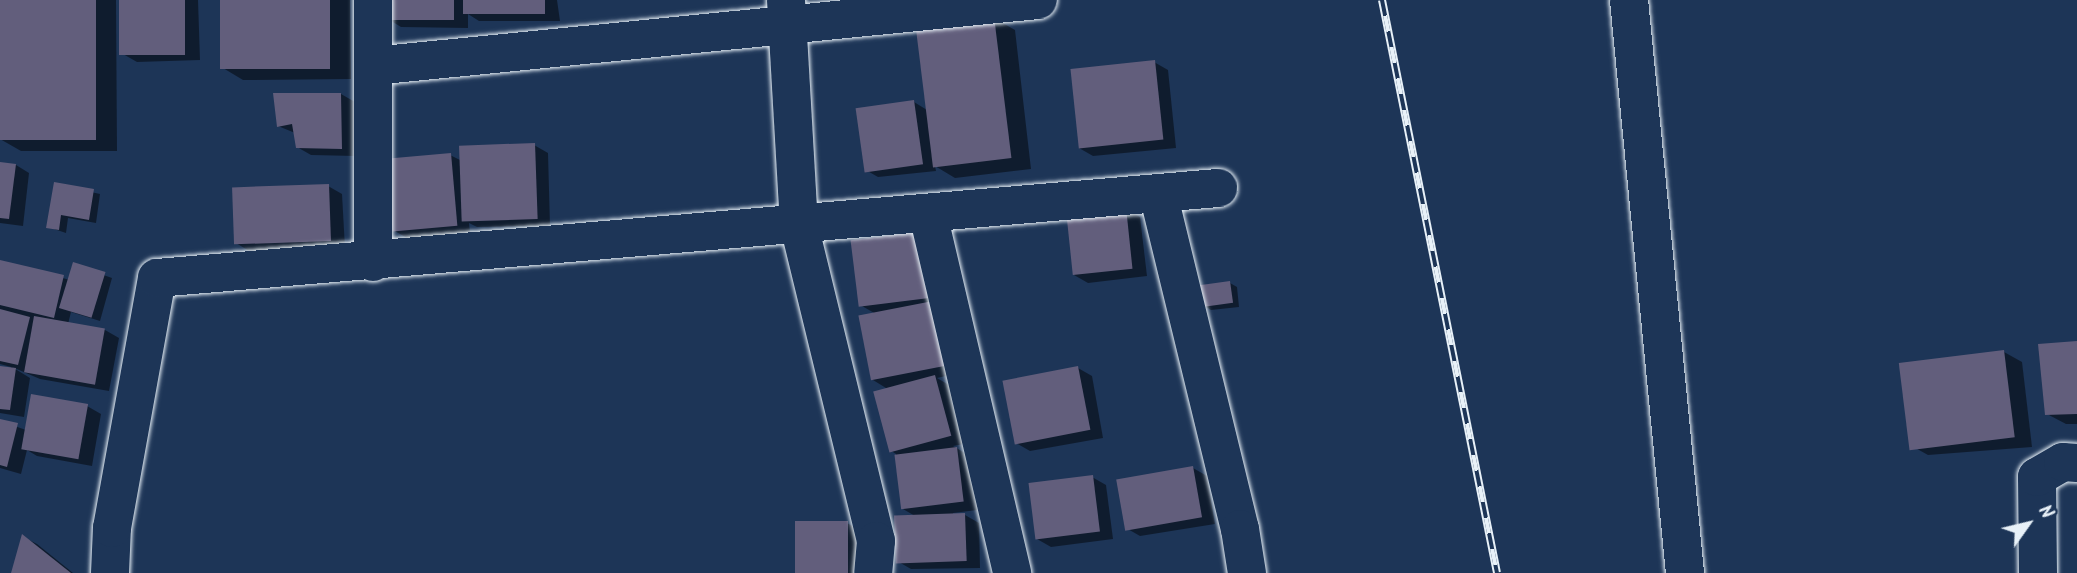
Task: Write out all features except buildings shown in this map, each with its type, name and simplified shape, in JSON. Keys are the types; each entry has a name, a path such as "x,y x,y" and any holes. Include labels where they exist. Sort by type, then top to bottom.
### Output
{"street":[{"path":"373,0 373,262"},
{"path":"373,66 787,13 1038,0"},
{"path":"1629,0 1685,573"},
{"path":"787,13 799,225 876,541 873,573"},
{"path":"110,573 112,528 157,278 373,262 1218,188"},
{"path":"1158,193 1240,529 1247,573"},
{"path":"928,214 1012,573"},
{"path":"2038,573 2037,477 2063,462 2077,463"}],"railway":[{"path":"1382,0 1497,573"}]}
